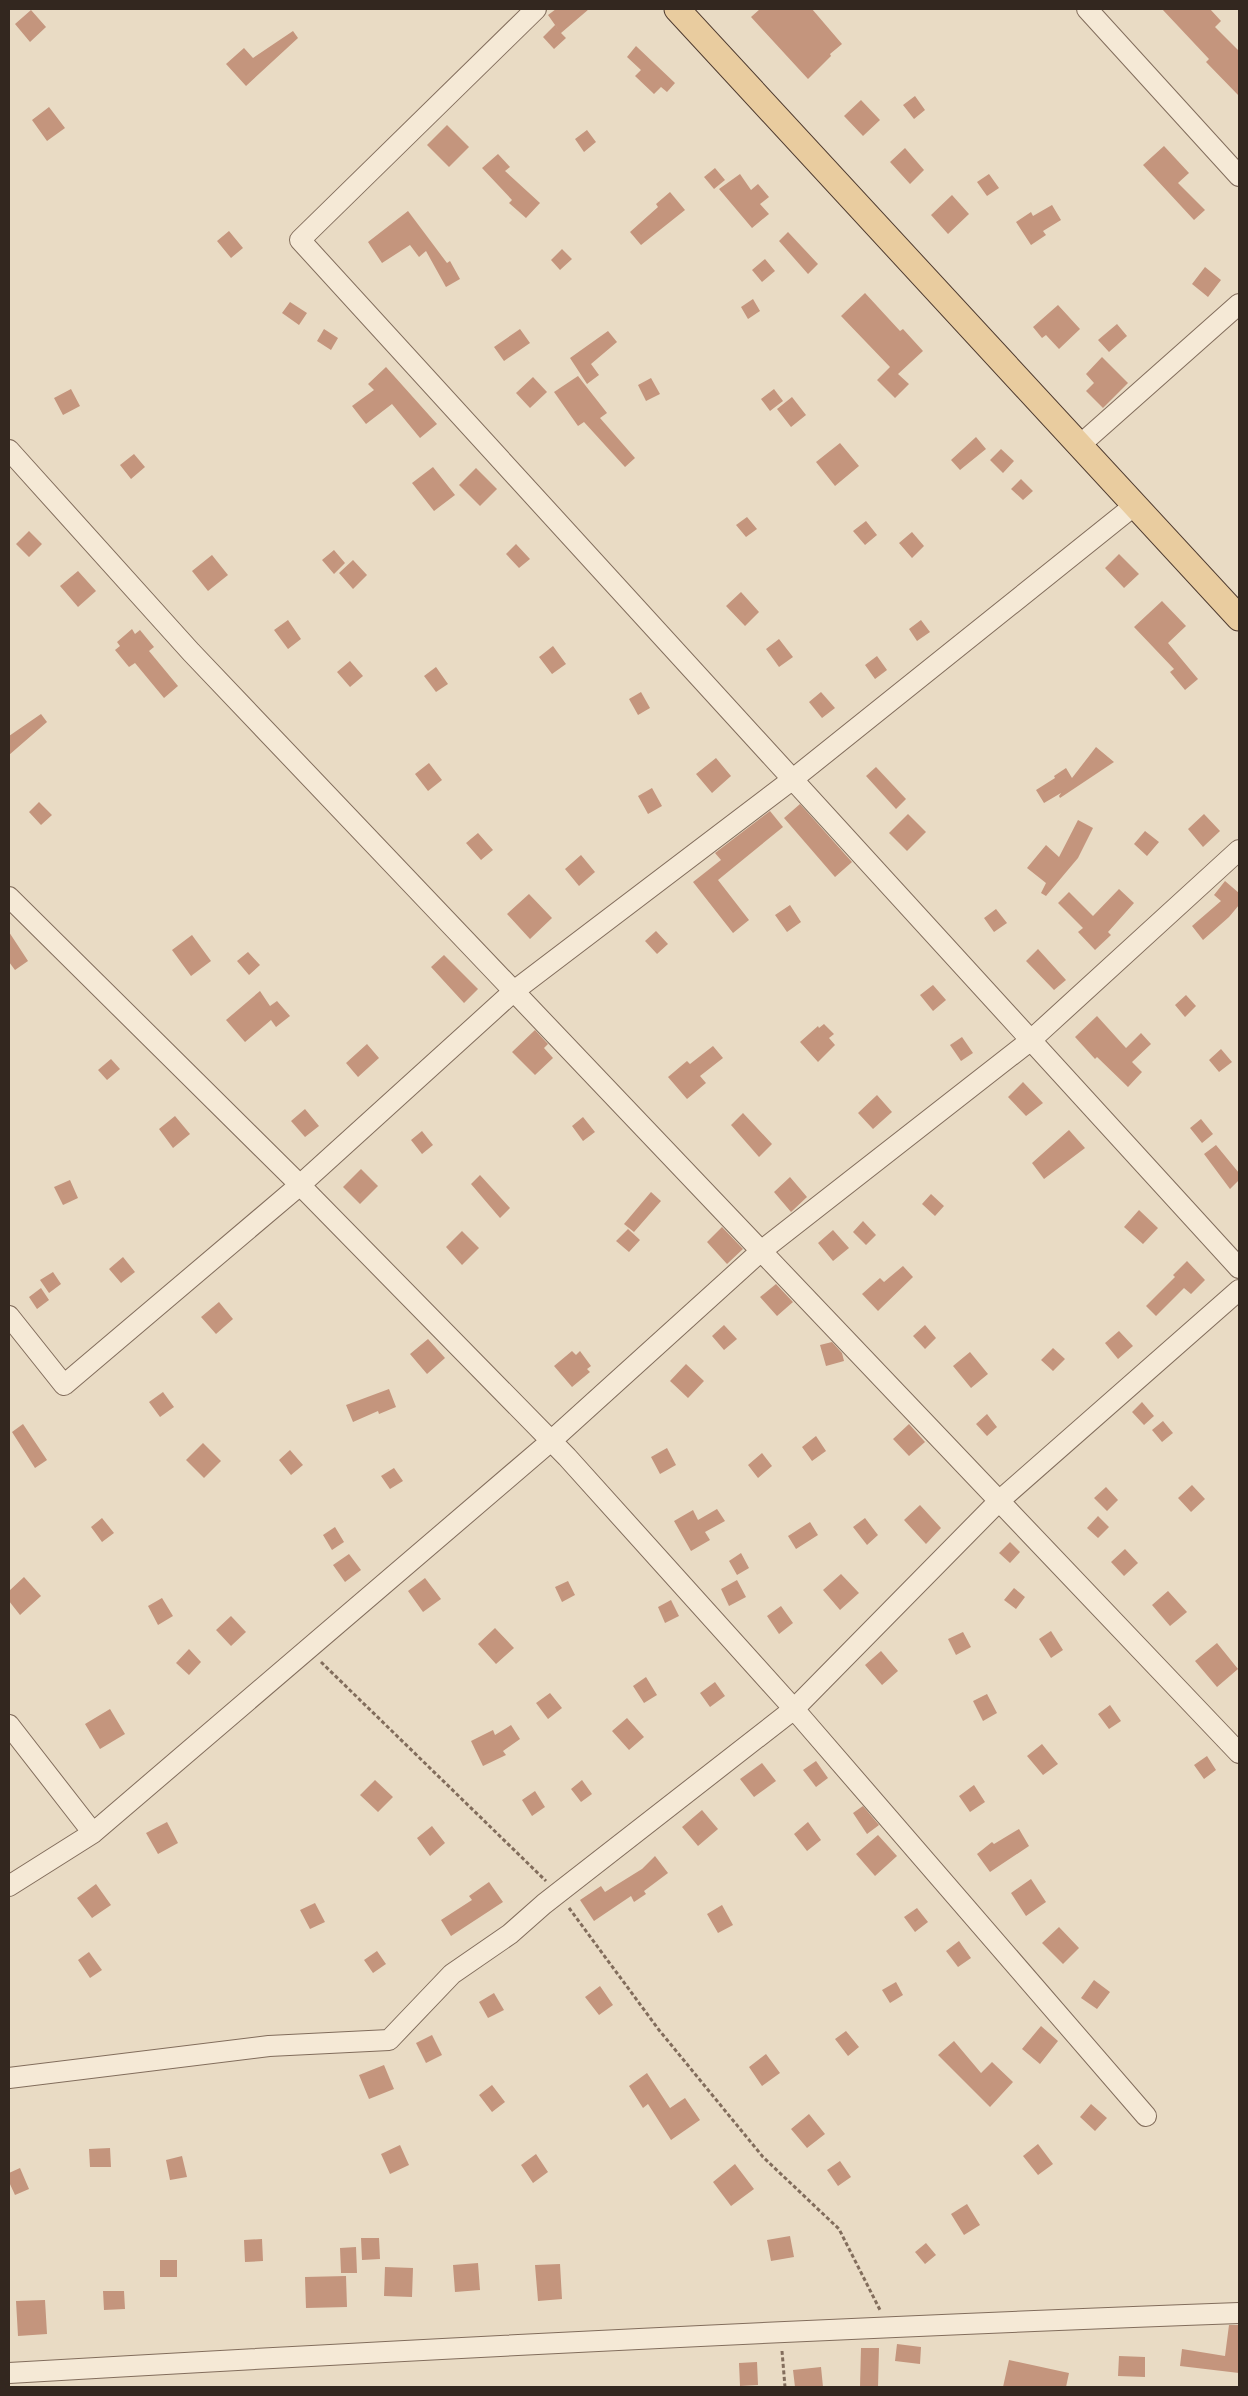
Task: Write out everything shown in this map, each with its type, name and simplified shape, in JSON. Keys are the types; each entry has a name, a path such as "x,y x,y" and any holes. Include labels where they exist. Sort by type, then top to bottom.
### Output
{"main road":[{"path":"677,9 1239,618"}],"street":[{"path":"536,9 300,240 1239,1268"},
{"path":"1087,9 1239,176"},
{"path":"1080,445 1239,304"},
{"path":"9,450 191,652 1239,1752"},
{"path":"9,1316 64,1385 300,1185 514,991 792,779 1135,504"},
{"path":"9,1886 93,1834 551,1441 761,1250 1031,1040 1239,850"},
{"path":"9,897 300,1185 551,1441 794,1709 1146,2116"},
{"path":"9,2078 269,2046 389,2040 452,1974 510,1934 558,1893 794,1709 999,1501 1239,1290"},
{"path":"9,1725 93,1834"},
{"path":"9,2373 507,2345 1239,2313"}],"path":[{"path":"308,1649 558,1893 659,2030 763,2157 839,2229 888,2327"},
{"path":"780,2332 784,2387"}],"building":[{"path":"556,9 589,9 561,33 566,38 554,49 543,37 555,25 560,32 548,15"},
{"path":"760,9 812,9 842,44 830,54 831,56 808,79 751,17"},
{"path":"1162,9 1210,9 1221,21 1215,27 1239,51 1239,96 1206,62 1209,59"},
{"path":"31,10 46,27 30,42 15,24"},
{"path":"293,31 298,38 246,86 226,64 244,48 253,58"},
{"path":"636,46 675,83 667,92 661,87 654,94 635,76 641,70 627,57"},
{"path":"915,96 925,110 914,119 903,105"},
{"path":"861,100 880,120 863,136 844,116"},
{"path":"49,107 65,128 47,141 32,120"},
{"path":"447,125 469,147 449,167 427,145"},
{"path":"587,130 596,142 584,152 575,139"},
{"path":"1164,146 1189,173 1178,183 1205,210 1194,220 1143,165"},
{"path":"905,148 924,170 910,184 890,162"},
{"path":"498,154 510,167 505,171 540,203 526,218 509,203 512,200 482,168"},
{"path":"715,168 725,180 714,189 704,177"},
{"path":"740,174 751,190 758,184 769,197 760,204 769,214 752,228 719,189"},
{"path":"989,174 999,188 987,196 977,182"},
{"path":"670,192 685,210 641,245 630,232 658,207 656,204"},
{"path":"952,195 969,214 948,234 931,215"},
{"path":"1052,205 1061,220 1043,231 1046,235 1031,245 1016,222 1031,212 1033,216"},
{"path":"408,211 447,263 450,261 460,279 446,287 426,251 419,257 410,245 382,263 368,242"},
{"path":"229,231 243,248 231,258 217,241"},
{"path":"788,232 818,264 808,274 779,241"},
{"path":"562,249 572,259 560,270 551,260"},
{"path":"765,259 775,271 762,282 752,270"},
{"path":"1205,267 1221,280 1208,297 1192,284"},
{"path":"865,293 900,331 903,329 923,351 898,374 909,384 895,398 877,380 890,367 841,316"},
{"path":"753,299 760,311 748,319 741,307"},
{"path":"290,302 307,313 299,325 282,313"},
{"path":"1058,305 1080,329 1059,349 1046,335 1042,338 1033,327"},
{"path":"1117,324 1127,336 1109,352 1098,340"},
{"path":"324,329 338,338 331,350 317,341"},
{"path":"520,329 530,343 504,361 494,347"},
{"path":"608,331 617,342 591,364 599,375 587,384 570,358"},
{"path":"1102,357 1128,383 1103,408 1086,391 1094,383 1086,374"},
{"path":"386,367 437,424 420,438 392,404 366,424 352,406 374,390 368,384"},
{"path":"578,376 607,413 600,418 635,458 625,467 584,422 578,426 554,392"},
{"path":"533,377 547,392 530,408 516,393"},
{"path":"651,378 660,394 646,401 638,385"},
{"path":"71,389 80,406 63,415 54,398"},
{"path":"774,389 783,401 770,411 761,399"},
{"path":"792,397 806,415 791,427 777,409"},
{"path":"976,437 986,449 960,470 951,460"},
{"path":"840,443 859,466 835,486 816,462"},
{"path":"1001,449 1014,461 1003,473 990,460"},
{"path":"134,454 145,467 131,479 120,465"},
{"path":"433,467 455,495 434,511 412,483"},
{"path":"476,468 497,489 480,506 459,485"},
{"path":"1021,479 1033,491 1023,500 1011,489"},
{"path":"747,517 757,529 746,537 736,525"},
{"path":"866,521 877,535 865,545 853,531"},
{"path":"29,531 42,544 29,557 16,544"},
{"path":"912,532 924,546 912,558 899,543"},
{"path":"516,544 530,559 519,568 506,554"},
{"path":"334,550 345,563 334,574 322,560"},
{"path":"1119,554 1139,574 1124,588 1105,568"},
{"path":"212,555 228,575 208,591 192,571"},
{"path":"353,560 367,575 353,589 339,573"},
{"path":"78,571 96,591 78,607 60,586"},
{"path":"741,592 759,612 745,626 726,606"},
{"path":"1162,601 1186,626 1168,643 1198,679 1185,690 1170,672 1174,669 1134,627"},
{"path":"288,620 301,639 288,649 274,630"},
{"path":"921,620 930,632 917,641 909,629"},
{"path":"132,629 135,634 140,630 154,647 149,651 178,686 164,698 135,663 129,667 115,650 120,646 117,642"},
{"path":"779,639 793,657 779,667 766,649"},
{"path":"553,646 566,664 552,674 539,657"},
{"path":"877,656 887,670 875,679 865,665"},
{"path":"350,661 363,676 350,687 337,672"},
{"path":"436,667 448,684 436,692 424,676"},
{"path":"641,692 650,708 638,715 629,699"},
{"path":"821,692 835,708 822,718 809,702"},
{"path":"41,714 47,722 9,755 9,736"},
{"path":"1096,747 1114,762 1060,798 1061,793 1044,803 1036,790 1055,778 1054,776 1066,768 1072,778"},
{"path":"716,758 731,776 712,793 696,774"},
{"path":"429,763 442,780 428,791 415,774"},
{"path":"876,767 906,799 896,809 866,776"},
{"path":"652,788 662,806 648,814 638,796"},
{"path":"39,802 52,815 41,825 29,812"},
{"path":"800,804 852,862 835,877 784,818"},
{"path":"770,811 783,827 718,880 749,920 733,933 693,882 721,860 715,853"},
{"path":"908,814 926,832 907,851 889,833"},
{"path":"1204,814 1220,831 1203,847 1188,829"},
{"path":"1078,820 1093,828 1078,858 1046,896 1041,893 1046,883 1027,868 1046,845 1059,857"},
{"path":"1145,831 1159,842 1147,856 1134,844"},
{"path":"478,833 493,850 481,860 466,843"},
{"path":"581,855 595,872 579,886 565,869"},
{"path":"1225,881 1239,893 1239,905 1229,917 1203,940 1192,926 1221,901 1214,895"},
{"path":"1119,889 1134,903 1108,932 1111,935 1095,950 1078,932 1083,928 1058,903 1069,892 1093,916"},
{"path":"529,894 552,918 530,939 507,914"},
{"path":"790,905 801,922 787,932 775,915"},
{"path":"996,909 1007,923 994,932 984,918"},
{"path":"656,931 668,944 657,954 645,941"},
{"path":"9,932 28,961 15,970 9,962"},
{"path":"192,935 211,961 191,976 172,950"},
{"path":"1038,949 1066,980 1054,990 1026,961"},
{"path":"248,952 260,965 249,975 237,961"},
{"path":"444,955 478,989 464,1003 431,967"},
{"path":"933,985 946,1000 933,1011 920,995"},
{"path":"260,991 270,1006 277,1001 290,1016 276,1027 271,1020 245,1042 226,1020"},
{"path":"1186,995 1196,1006 1185,1017 1175,1005"},
{"path":"1097,1016 1126,1048 1141,1033 1151,1044 1132,1062 1142,1072 1128,1087 1097,1057 1095,1059 1075,1037"},
{"path":"824,1024 834,1034 829,1038 835,1045 818,1062 800,1042 818,1026 819,1028"},
{"path":"535,1030 548,1044 544,1048 553,1058 535,1075 512,1052"},
{"path":"962,1037 973,1053 961,1061 950,1045"},
{"path":"367,1044 379,1058 358,1077 346,1063"},
{"path":"713,1046 723,1058 700,1076 706,1083 687,1099 668,1077 687,1061 690,1064"},
{"path":"1221,1049 1232,1062 1219,1072 1209,1060"},
{"path":"111,1059 120,1069 107,1080 98,1070"},
{"path":"1023,1082 1043,1103 1026,1116 1008,1097"},
{"path":"877,1095 892,1112 873,1129 858,1113"},
{"path":"305,1109 319,1126 305,1137 291,1121"},
{"path":"743,1113 772,1144 759,1157 731,1125"},
{"path":"175,1116 190,1134 173,1148 159,1129"},
{"path":"583,1117 595,1132 583,1141 572,1126"},
{"path":"1201,1119 1213,1134 1202,1143 1190,1128"},
{"path":"1069,1130 1085,1148 1044,1179 1032,1163"},
{"path":"422,1131 433,1145 422,1154 411,1140"},
{"path":"1216,1145 1239,1173 1239,1180 1230,1189 1204,1154"},
{"path":"361,1169 378,1186 360,1204 343,1187"},
{"path":"480,1175 510,1208 500,1218 471,1184"},
{"path":"790,1177 807,1197 791,1212 774,1192"},
{"path":"70,1180 78,1198 63,1205 54,1187"},
{"path":"651,1192 661,1201 634,1232 624,1224"},
{"path":"931,1194 944,1206 935,1216 922,1204"},
{"path":"1139,1210 1158,1228 1143,1244 1124,1227"},
{"path":"863,1221 876,1235 866,1245 853,1232"},
{"path":"722,1227 743,1249 727,1264 707,1242"},
{"path":"628,1229 640,1240 629,1252 616,1241"},
{"path":"833,1230 849,1248 833,1261 818,1243"},
{"path":"462,1231 479,1248 462,1265 446,1247"},
{"path":"123,1257 135,1272 121,1283 109,1269"},
{"path":"1187,1261 1205,1280 1191,1294 1184,1288 1156,1316 1146,1306 1175,1277 1173,1275"},
{"path":"903,1266 913,1277 878,1311 862,1294 880,1278 884,1282"},
{"path":"53,1272 61,1284 49,1293 40,1280"},
{"path":"776,1284 793,1302 777,1316 760,1297"},
{"path":"41,1288 49,1300 37,1309 29,1297"},
{"path":"219,1302 233,1319 216,1334 201,1317"},
{"path":"724,1325 737,1339 724,1350 712,1336"},
{"path":"925,1325 936,1338 925,1349 913,1336"},
{"path":"1119,1331 1133,1346 1118,1359 1105,1343"},
{"path":"428,1339 445,1358 427,1374 410,1354"},
{"path":"832,1342 842,1353 844,1361 826,1366 820,1345"},
{"path":"1053,1348 1065,1359 1053,1371 1041,1360"},
{"path":"572,1351 576,1355 580,1351 591,1366 587,1369 590,1372 572,1387 554,1366"},
{"path":"970,1352 988,1374 971,1388 953,1366"},
{"path":"686,1364 704,1381 688,1398 670,1381"},
{"path":"389,1389 396,1407 379,1414 378,1411 353,1422 346,1405"},
{"path":"163,1392 174,1407 160,1417 149,1402"},
{"path":"1142,1402 1154,1416 1144,1425 1132,1412"},
{"path":"987,1414 997,1427 987,1436 976,1424"},
{"path":"1163,1421 1173,1433 1162,1442 1152,1430"},
{"path":"23,1424 47,1460 35,1468 12,1432"},
{"path":"909,1424 925,1442 909,1456 893,1439"},
{"path":"816,1436 826,1451 812,1461 802,1447"},
{"path":"203,1443 221,1461 204,1478 186,1460"},
{"path":"667,1448 676,1465 660,1474 651,1457"},
{"path":"290,1450 303,1465 291,1475 279,1460"},
{"path":"762,1453 772,1466 758,1478 748,1465"},
{"path":"394,1468 403,1481 390,1489 381,1476"},
{"path":"1192,1485 1205,1499 1191,1512 1178,1498"},
{"path":"1106,1487 1118,1500 1107,1511 1094,1498"},
{"path":"920,1505 941,1528 926,1544 904,1520"},
{"path":"717,1509 725,1521 705,1532 710,1540 691,1551 674,1521 693,1510 698,1520"},
{"path":"1098,1516 1109,1527 1098,1538 1087,1528"},
{"path":"102,1518 114,1533 102,1542 91,1527"},
{"path":"865,1518 878,1535 867,1545 853,1527"},
{"path":"810,1522 818,1535 796,1549 788,1536"},
{"path":"335,1527 344,1542 332,1550 323,1535"},
{"path":"1010,1542 1020,1552 1010,1563 999,1553"},
{"path":"1125,1549 1138,1563 1124,1576 1111,1562"},
{"path":"741,1553 749,1568 737,1575 729,1561"},
{"path":"349,1554 361,1570 345,1582 333,1565"},
{"path":"841,1574 859,1593 840,1610 823,1590"},
{"path":"24,1577 41,1596 20,1615 9,1601 9,1591"},
{"path":"425,1578 441,1599 423,1612 408,1591"},
{"path":"737,1580 746,1597 729,1606 721,1589"},
{"path":"568,1581 575,1595 562,1602 555,1587"},
{"path":"1014,1588 1025,1597 1016,1609 1004,1600"},
{"path":"1168,1591 1187,1612 1170,1626 1152,1605"},
{"path":"162,1598 173,1616 158,1625 148,1606"},
{"path":"671,1600 679,1616 665,1623 658,1607"},
{"path":"781,1606 793,1623 779,1634 767,1616"},
{"path":"231,1616 246,1632 231,1646 216,1630"},
{"path":"495,1628 514,1648 496,1664 478,1644"},
{"path":"1051,1631 1063,1650 1051,1658 1039,1639"},
{"path":"963,1632 971,1647 956,1655 948,1639"},
{"path":"1217,1643 1238,1669 1217,1687 1195,1661"},
{"path":"189,1649 201,1662 189,1675 176,1663"},
{"path":"881,1651 898,1671 882,1685 865,1665"},
{"path":"646,1677 657,1695 644,1703 633,1686"},
{"path":"715,1682 725,1696 710,1707 700,1693"},
{"path":"550,1693 562,1708 548,1719 536,1703"},
{"path":"987,1694 997,1713 983,1721 973,1701"},
{"path":"1110,1705 1121,1721 1109,1729 1098,1714"},
{"path":"110,1709 125,1734 100,1749 85,1724"},
{"path":"627,1718 644,1737 629,1750 612,1731"},
{"path":"511,1725 520,1739 503,1751 506,1755 483,1766 471,1741 493,1730 495,1735"},
{"path":"1042,1744 1058,1764 1043,1775 1027,1756"},
{"path":"1207,1756 1216,1770 1204,1779 1194,1765"},
{"path":"816,1761 828,1778 816,1787 803,1770"},
{"path":"762,1763 776,1781 754,1797 740,1779"},
{"path":"375,1780 393,1797 378,1812 360,1795"},
{"path":"582,1780 592,1794 581,1802 571,1789"},
{"path":"974,1785 985,1802 970,1812 959,1796"},
{"path":"535,1791 545,1807 532,1816 522,1800"},
{"path":"863,1806 879,1825 867,1834 853,1813"},
{"path":"702,1810 718,1829 698,1846 682,1827"},
{"path":"167,1822 178,1843 158,1854 146,1833"},
{"path":"808,1822 821,1840 807,1851 794,1834"},
{"path":"432,1826 445,1843 430,1856 417,1838"},
{"path":"1019,1829 1029,1846 990,1872 977,1854 992,1842 994,1844"},
{"path":"878,1835 897,1856 875,1876 856,1854"},
{"path":"655,1856 668,1873 644,1891 646,1894 634,1902 631,1896 594,1921 580,1900 601,1886 605,1892 642,1869"},
{"path":"1031,1879 1046,1902 1026,1916 1011,1893"},
{"path":"489,1882 503,1902 451,1936 441,1920 472,1900 469,1896"},
{"path":"96,1884 111,1905 92,1918 77,1898"},
{"path":"315,1903 325,1922 310,1929 300,1910"},
{"path":"722,1905 733,1925 718,1933 707,1914"},
{"path":"917,1908 928,1922 915,1932 904,1917"},
{"path":"1059,1927 1079,1948 1063,1964 1042,1943"},
{"path":"959,1941 971,1958 958,1967 946,1951"},
{"path":"377,1951 386,1964 373,1973 364,1960"},
{"path":"89,1952 102,1970 90,1978 78,1960"},
{"path":"1094,1980 1110,1992 1097,2009 1081,1998"},
{"path":"896,1982 903,1995 890,2003 882,1990"},
{"path":"600,1986 613,2005 599,2015 585,1997"},
{"path":"494,1993 504,2010 488,2018 479,2002"},
{"path":"1041,2026 1058,2041 1040,2064 1022,2049"},
{"path":"846,2031 859,2047 848,2056 835,2039"},
{"path":"432,2035 442,2055 426,2063 416,2043"},
{"path":"954,2041 981,2073 992,2062 1013,2082 990,2107 938,2055"},
{"path":"766,2054 780,2073 762,2086 749,2067"},
{"path":"384,2065 394,2089 369,2099 359,2075"},
{"path":"647,2073 670,2108 685,2098 700,2120 671,2140 648,2104 643,2108 629,2086"},
{"path":"492,2085 505,2102 492,2112 479,2095"},
{"path":"1091,2104 1107,2118 1095,2131 1080,2117"},
{"path":"809,2114 825,2134 807,2148 791,2129"},
{"path":"1038,2144 1053,2164 1038,2175 1023,2156"},
{"path":"400,2145 409,2165 390,2174 381,2154"},
{"path":"110,2148 111,2167 90,2167 89,2149"},
{"path":"536,2154 548,2172 533,2183 521,2165"},
{"path":"182,2156 187,2177 170,2180 166,2160"},
{"path":"840,2161 851,2177 838,2186 827,2170"},
{"path":"735,2164 754,2189 731,2206 713,2182"},
{"path":"20,2168 29,2189 15,2195 9,2182 9,2173"},
{"path":"967,2204 980,2225 964,2235 951,2214"},
{"path":"790,2236 794,2257 771,2261 767,2240"},
{"path":"361,2238 379,2238 380,2259 362,2260"},
{"path":"262,2239 263,2261 245,2262 244,2240"},
{"path":"926,2243 936,2255 925,2264 915,2252"},
{"path":"356,2247 357,2273 341,2273 340,2248"},
{"path":"160,2260 177,2260 177,2277 160,2277"},
{"path":"478,2263 480,2290 455,2292 453,2265"},
{"path":"560,2264 562,2299 538,2301 535,2265"},
{"path":"385,2267 413,2268 412,2297 384,2296"},
{"path":"346,2276 347,2307 306,2308 305,2277"},
{"path":"103,2291 124,2291 125,2309 104,2310"},
{"path":"45,2300 47,2334 18,2336 16,2301"},
{"path":"1229,2325 1239,2325 1239,2373 1180,2366 1182,2349 1225,2356"},
{"path":"897,2344 921,2347 920,2364 895,2361"},
{"path":"861,2348 879,2348 878,2387 860,2387"},
{"path":"1119,2356 1145,2357 1145,2377 1118,2376"},
{"path":"1009,2360 1069,2373 1066,2387 1003,2387"},
{"path":"757,2362 758,2385 740,2386 739,2363"},
{"path":"821,2367 823,2387 795,2387 793,2370"}]}
